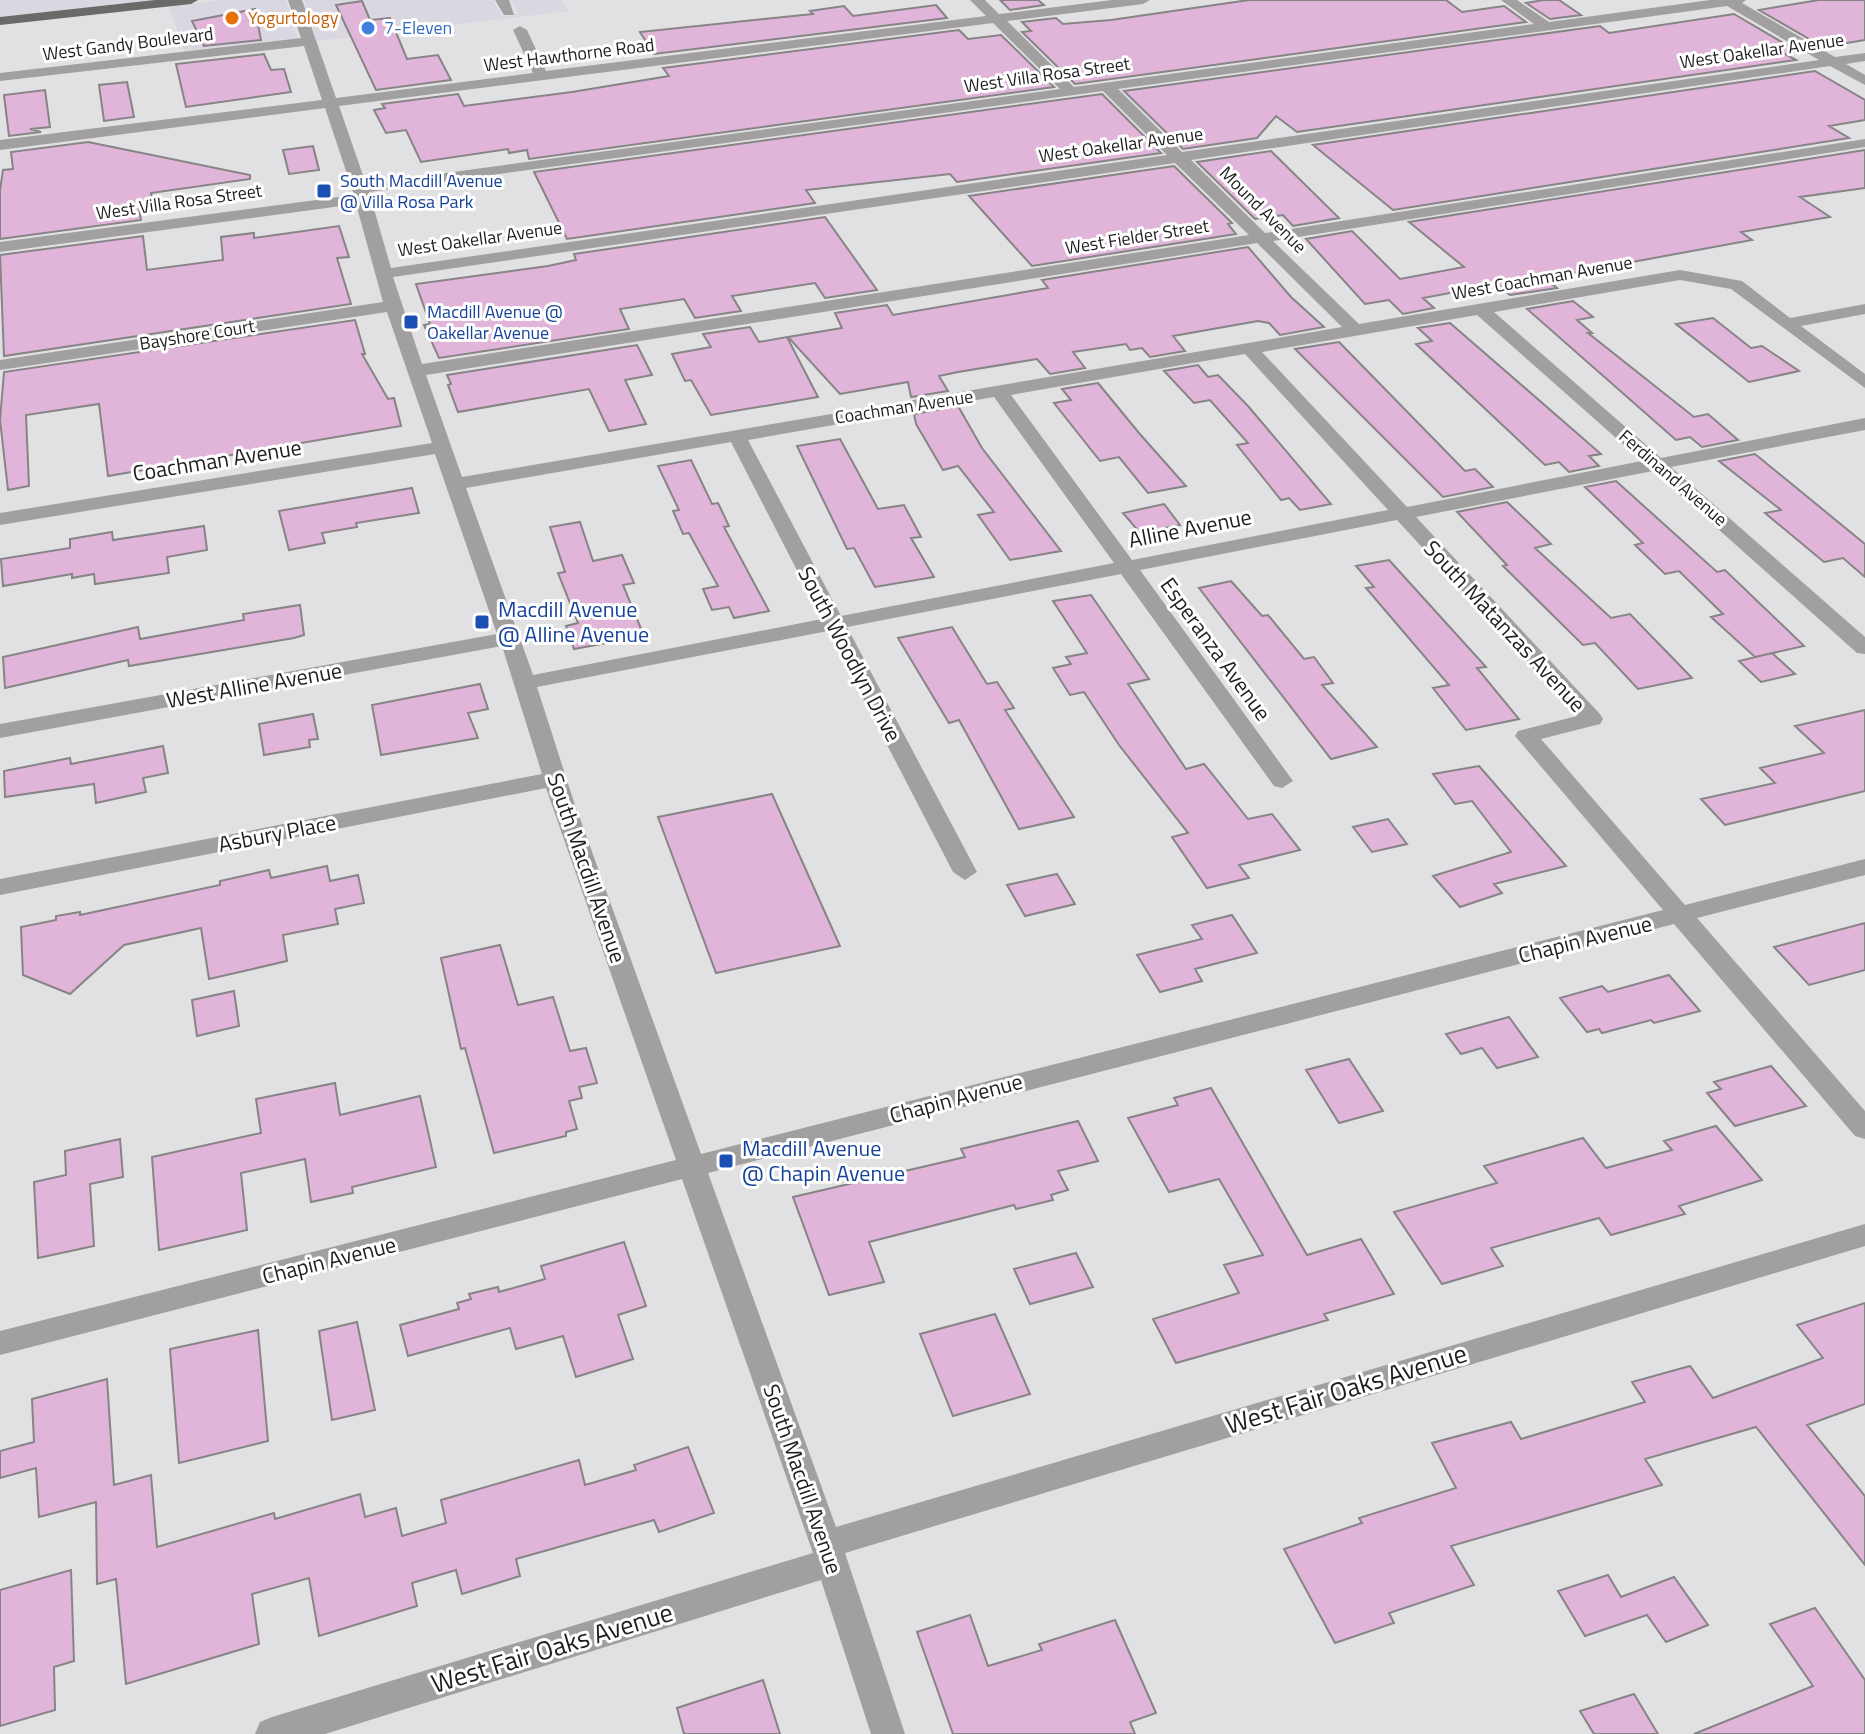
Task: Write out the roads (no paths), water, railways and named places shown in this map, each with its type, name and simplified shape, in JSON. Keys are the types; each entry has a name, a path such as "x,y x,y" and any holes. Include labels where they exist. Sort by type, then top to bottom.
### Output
{"main road":[{"name":"West Gandy Boulevard","path":"0,21 191,0"}],"street":[{"name":"South Macdill Avenue","path":"295,0 361,194 415,371 525,683 555,779 829,1553 888,1734"},
{"path":"977,0 1071,92"},
{"name":"West Hawthorne Road","path":"0,145 1143,0"},
{"path":"1508,0 1547,27"},
{"path":"1734,1 1865,81"},
{"name":"West Villa Rosa Street","path":"0,247 1071,92 1734,1"},
{"path":"520,30 542,77"},
{"name":"West Gandy Boulevard","path":"0,77 307,41"},
{"name":"West Oakellar Avenue","path":"383,274 1865,57"},
{"name":"Mound Avenue","path":"1107,87 1182,157 1355,330"},
{"name":"West Fielder Street","path":"415,371 1865,143"},
{"name":"West Coachman Avenue","path":"1355,330 1680,275 1736,285 1788,323"},
{"name":"Bayshore Court","path":"0,365 393,306"},
{"name":"Ferdinand Avenue","path":"1480,308 1865,648"},
{"path":"1788,323 1865,309"},
{"path":"1788,323 1865,383"},
{"name":"Coachman Avenue","path":"454,484 1355,330"},
{"name":"South Matanzas Avenue","path":"1249,348 1592,719 1526,736 1865,1129"},
{"name":"Esperanza Avenue","path":"999,391 1282,781"},
{"name":"Alline Avenue","path":"525,683 832,621 1865,424"},
{"name":"South Woodlyn Drive","path":"736,435 965,872"},
{"name":"Coachman Avenue","path":"0,519 442,447"},
{"name":"West Alline Avenue","path":"0,731 507,639"},
{"name":"Asbury Place","path":"0,887 555,779"},
{"name":"Chapin Avenue","path":"0,1343 1865,867"},
{"name":"West Fair Oaks Avenue","path":"272,1734 829,1553 1865,1235"}],"place":[{"name":"Yogurtology","path":"232,18"},
{"name":"7-Eleven","path":"368,28"},
{"name":"South Macdill Avenue @ Villa Rosa Park","path":"324,191"},
{"name":"Macdill Avenue @ Oakellar Avenue","path":"411,322"},
{"name":"Macdill Avenue @ Alline Avenue","path":"482,622"},
{"name":"Macdill Avenue @ Chapin Avenue","path":"726,1161"}]}
